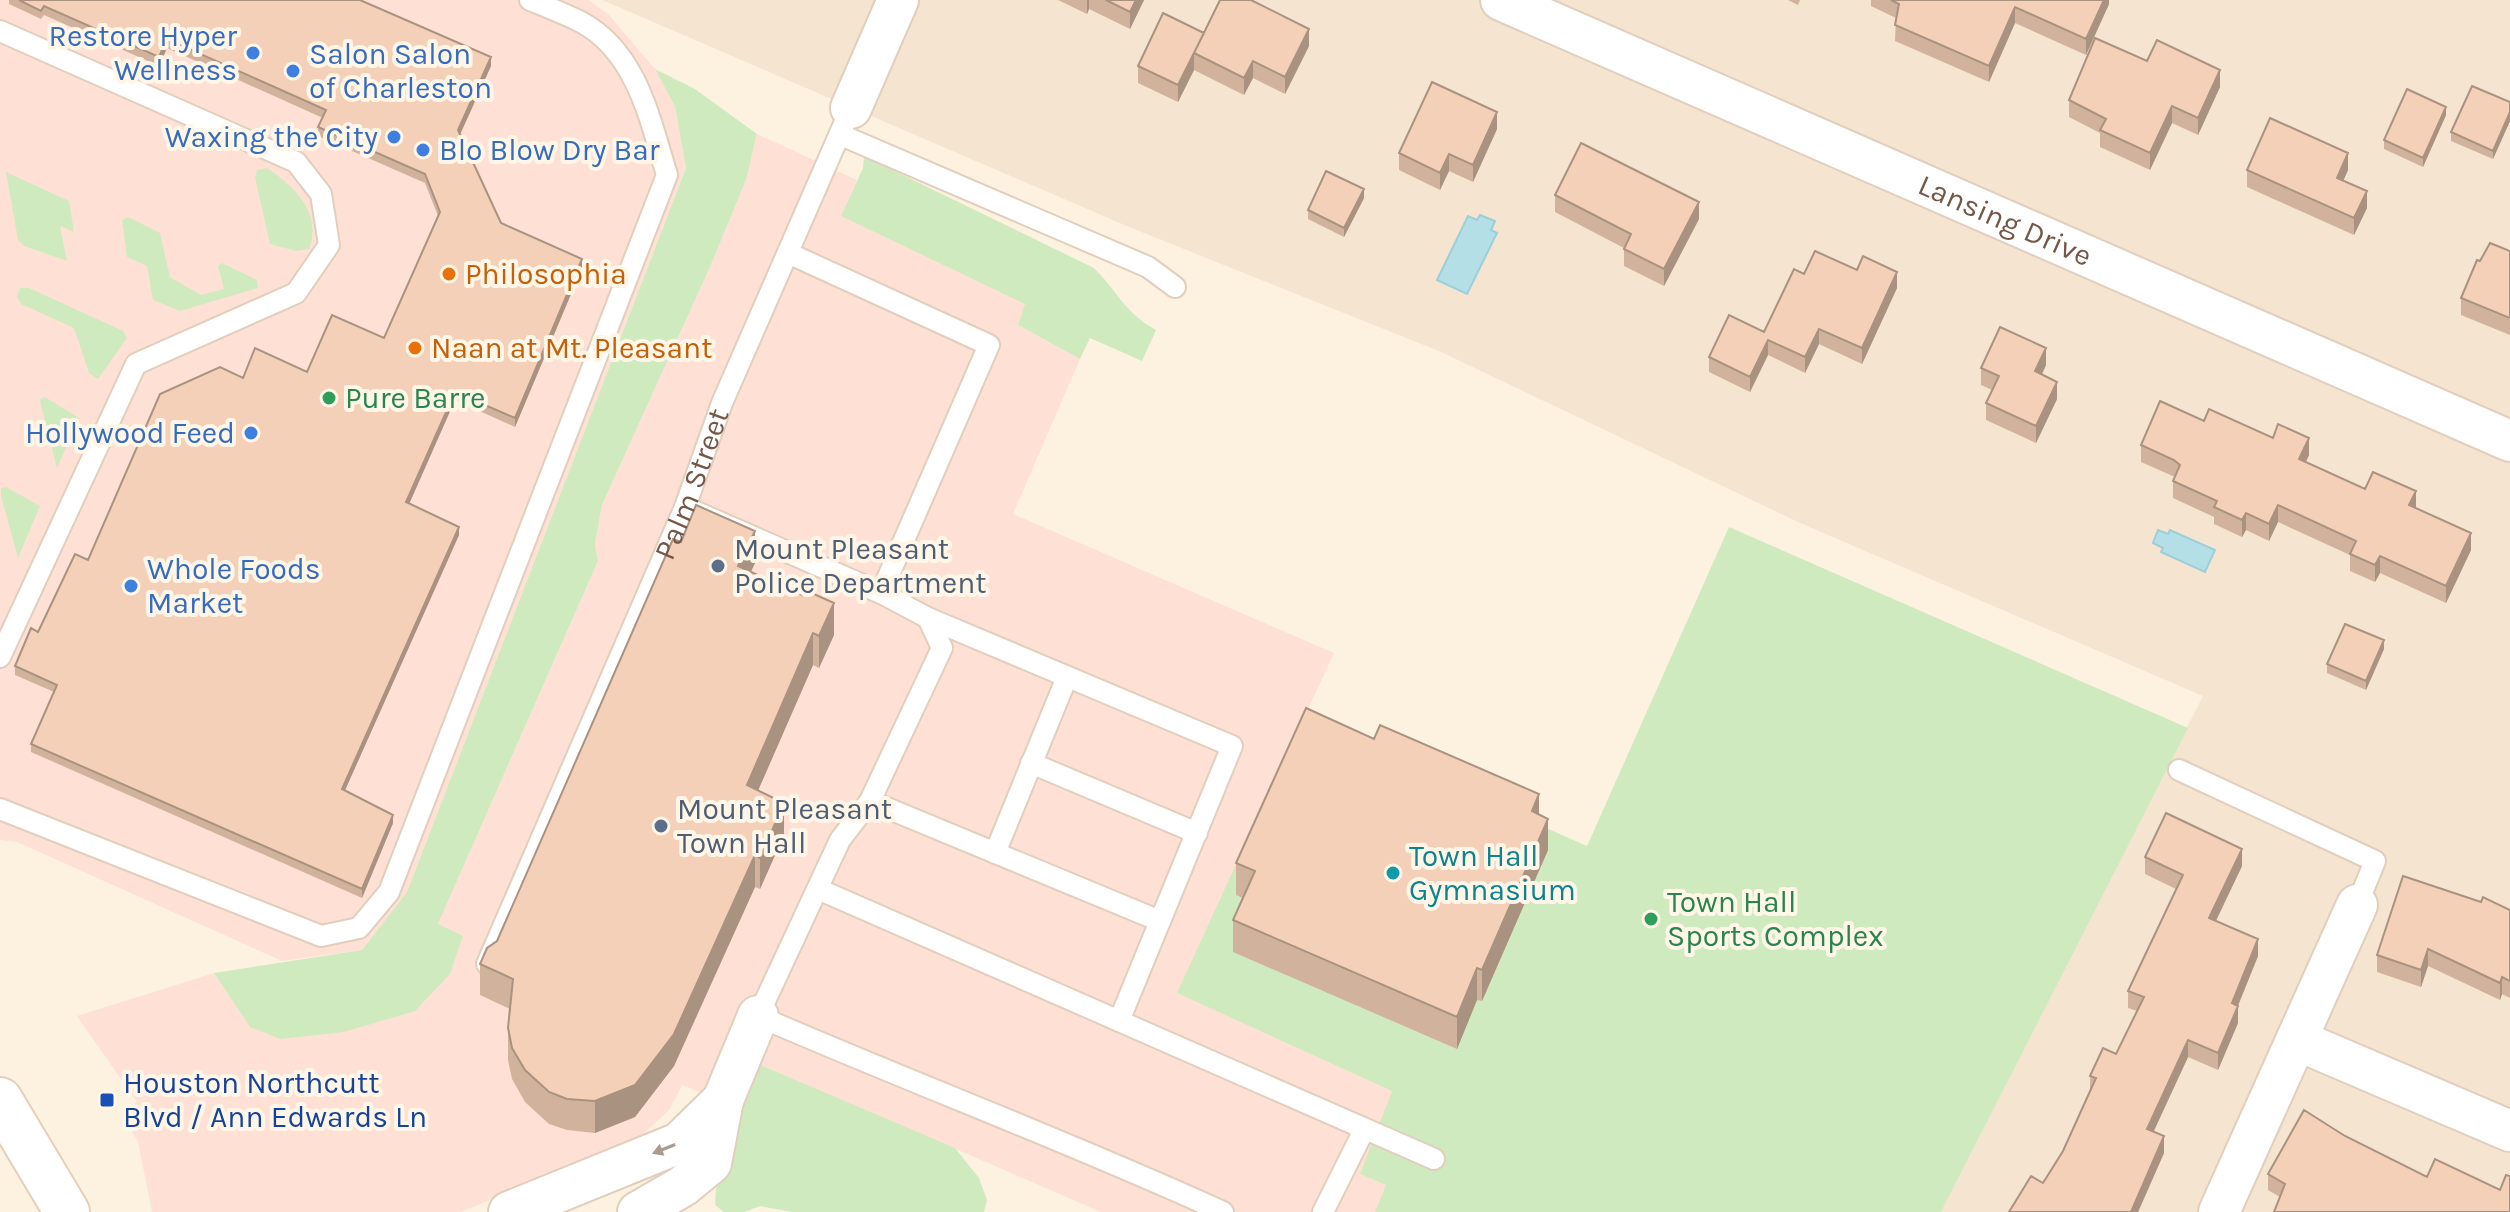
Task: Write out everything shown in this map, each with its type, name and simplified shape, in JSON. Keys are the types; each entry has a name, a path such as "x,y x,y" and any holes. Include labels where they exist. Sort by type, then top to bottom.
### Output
{"street":[{"name":"Palm Street","path":"846,121 898,0"},
{"name":"Lansing Drive","path":"1501,0 2510,441"},
{"path":"2219,1212 2357,905"},
{"path":"638,1212 683,1186 711,1163 723,1100 758,1016"},
{"path":"2297,1040 2510,1131"},
{"path":"0,1100 67,1212"},
{"path":"509,1212 679,1143 723,1100"}],"lane":[{"path":"0,809 321,936 359,928 389,892 667,175 646,105 626,63 584,24 530,0"},
{"path":"0,31 296,162 321,194 329,245 296,293 136,364 0,657"},
{"path":"846,121 1162,275 1175,287"},
{"name":"Palm Street","path":"485,967 685,507 722,403 846,121"},
{"path":"788,253 989,345 881,593"},
{"path":"685,507 881,593 928,618 1232,746 1119,1021"},
{"path":"928,618 942,648 870,801 840,840 758,1016 914,1084 1124,1167 1223,1212"},
{"path":"995,853 1067,677"},
{"path":"1031,763 1197,833"},
{"path":"2179,770 2375,861 2357,905"},
{"path":"870,801 1160,921"},
{"path":"818,889 1434,1159"},
{"path":"1323,1212 1364,1130"}],"shaded area":[{"path":"0,0 589,0 609,15 655,69 675,107 686,168 407,892 362,950 282,961 17,842 0,840"},
{"path":"602,0 2510,0 2510,1212 1941,1212 2203,696 1798,522 1439,351 1129,227"},
{"path":"757,134 857,180 842,216 1026,304 1018,325 1080,359 1013,514 1334,653 1178,993 1393,1091 1360,1174 1387,1185 1375,1212 1101,1212 761,1065 740,1108 682,1085 670,1109 638,1139 461,1212 152,1212 138,1142 121,1112 137,1102 77,1016 214,973 250,1027 438,924 598,561 595,544 602,505 710,267 746,180"}],"green space":[{"path":"655,69 695,89 757,134 746,180 710,267 602,505 595,544 598,561 438,924 463,936 450,974 415,1011 344,1032 280,1039 250,1027 214,973 362,950 407,892 686,168 675,107"},
{"path":"864,156 1094,268 1129,309 1156,330 1142,361 1090,338 1080,359 1018,325 1025,304 841,216 863,168"},
{"path":"267,168 296,192 309,212 312,236 309,249 296,251 270,244 255,177 257,170"},
{"path":"6,172 69,201 74,232 60,226 67,261 24,246 18,240"},
{"path":"128,217 160,233 170,277 201,295 224,289 218,266 222,263 257,280 258,288 180,311 153,300 147,266 127,257 122,220"},
{"path":"20,288 29,288 123,331 127,338 98,379 89,373 74,328 21,304 17,297"},
{"path":"45,397 79,418 57,468 41,406 40,399"},
{"path":"6,487 40,506 18,558 1,496 1,488"},
{"name":"Town Hall Sports Complex","path":"1729,527 2188,728 1941,1212 1375,1212 1386,1185 1360,1174 1392,1091 1177,993 1302,720 1587,846"},
{"path":"761,1065 955,1148 979,1178 987,1200 984,1212 792,1212 760,1206 744,1212 724,1212 715,1205 724,1151"}],"water":[{"path":"1480,215 1495,221 1491,230 1497,233 1467,294 1437,280 1468,216 1477,220"},
{"path":"2158,530 2168,534 2170,530 2215,550 2205,572 2161,552 2163,548 2153,543"}],"building":[{"path":"19,0 360,0 491,57 458,130 501,223 582,259 515,418 455,392 406,502 459,527 342,789 393,815 362,889 31,744 57,685 15,666 31,628 38,632 75,554 88,560 160,394 220,367 243,378 255,348 307,372 332,315 384,338 440,212 425,174 318,127 326,110 167,39 159,57 44,6 41,11"},
{"path":"1106,0 1136,0 1130,12"},
{"path":"1220,0 1251,0 1309,29 1285,77 1253,61 1244,78 1194,53"},
{"path":"1891,0 2104,0 2086,39 2015,7 1989,66 1895,25 1899,4"},
{"path":"1163,13 1204,33 1178,85 1138,66"},
{"path":"2095,38 2147,61 2157,40 2220,70 2198,118 2172,106 2150,153 2100,130 2106,119 2069,100"},
{"path":"1432,82 1497,112 1473,165 1449,154 1440,173 1399,153"},
{"path":"2472,86 2510,102 2510,112 2493,151 2451,132"},
{"path":"2407,89 2446,107 2423,158 2384,140"},
{"path":"2270,118 2348,153 2337,178 2367,191 2354,218 2247,170"},
{"path":"1581,143 1699,202 1664,269 1624,249 1631,234 1555,195"},
{"path":"1326,171 1364,189 1344,228 1308,210"},
{"path":"2490,243 2510,251 2510,318 2461,298 2477,260 2480,261"},
{"path":"1815,251 1857,270 1863,256 1897,272 1862,348 1819,329 1805,357 1768,340 1750,377 1709,357 1729,315 1764,332 1794,269 1804,274"},
{"path":"2000,327 2046,348 2035,371 2057,382 2036,426 1986,403 1999,376 1981,368"},
{"path":"2160,401 2204,421 2209,409 2273,438 2278,424 2309,438 2299,459 2365,489 2373,472 2416,491 2409,505 2471,533 2446,586 2380,556 2375,565 2350,554 2356,541 2278,505 2269,524 2246,513 2242,520 2214,507 2217,501 2173,481 2180,465 2141,445"},
{"name":"Mount Pleasant Town Hall","path":"696,505 755,531 738,566 802,595 805,590 834,603 819,636 813,633 747,785 784,803 760,858 755,855 674,1034 635,1085 595,1101 567,1099 549,1092 525,1070 512,1048 508,1028 513,979 480,964 487,948 497,941 673,539 681,542"},
{"path":"2345,624 2384,640 2366,681 2327,664"},
{"name":"Town Hall Gymnasium","path":"1306,708 1374,739 1380,725 1539,794 1532,811 1548,819 1482,970 1477,968 1457,1017 1233,920 1255,871 1236,863"},
{"path":"2166,813 2242,849 2209,918 2258,939 2232,1003 2238,1006 2218,1053 2188,1040 2147,1129 2164,1136 2131,1212 2009,1212 2031,1176 2043,1183 2063,1151 2096,1078 2090,1076 2103,1048 2116,1054 2144,997 2128,991 2183,875 2145,857"},
{"path":"2403,876 2481,902 2483,897 2510,910 2510,981 2502,977 2500,983 2428,949 2421,970 2377,955"},
{"path":"2304,1110 2345,1136 2427,1177 2435,1159 2500,1190 2506,1175 2510,1176 2510,1212 2274,1212 2285,1184 2268,1174"}],"place":[{"name":"Restore Hyper Wellness","path":"253,53"},
{"name":"Salon Salon of Charleston","path":"293,71"},
{"name":"Waxing the City","path":"394,137"},
{"name":"Blo Blow Dry Bar","path":"423,150"},
{"name":"Philosophia","path":"449,274"},
{"name":"Naan at Mt. Pleasant","path":"415,348"},
{"name":"Pure Barre","path":"329,398"},
{"name":"Hollywood Feed","path":"251,433"},
{"name":"Mount Pleasant Police Department","path":"718,566"},
{"name":"Whole Foods Market","path":"131,586"},
{"name":"Mount Pleasant Town Hall","path":"661,826"},
{"name":"Town Hall Gymnasium","path":"1393,873"},
{"name":"Town Hall Sports Complex","path":"1651,919"},
{"name":"Houston Northcutt Blvd / Ann Edwards Ln","path":"107,1100"}]}
